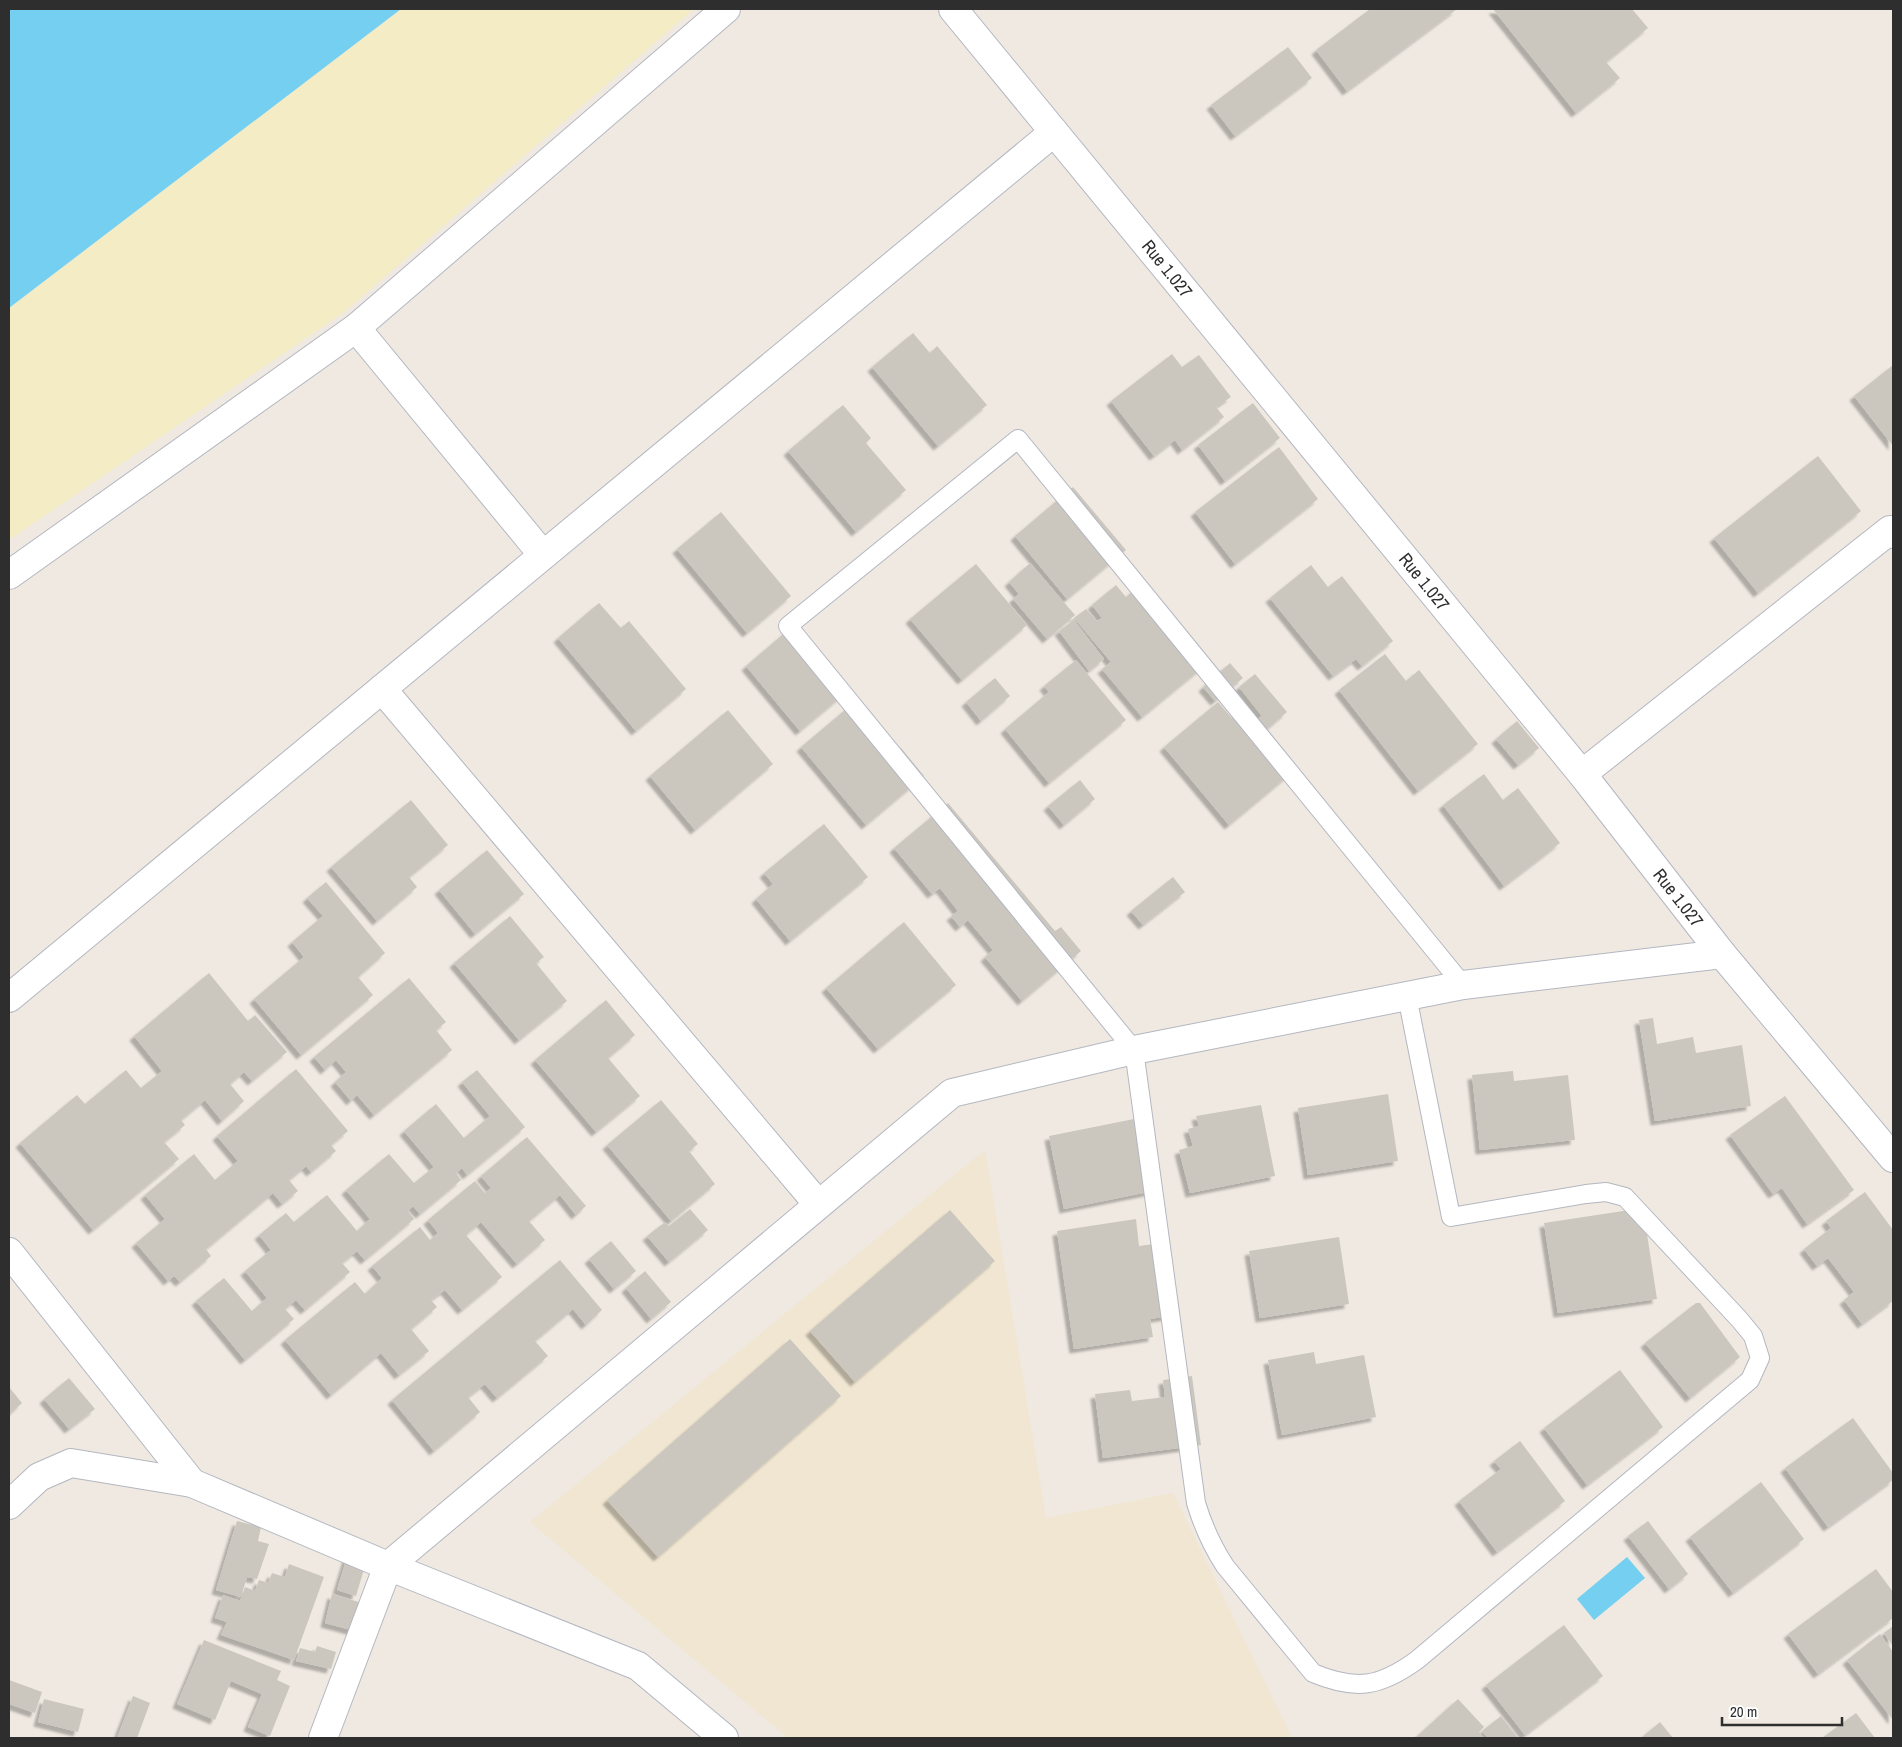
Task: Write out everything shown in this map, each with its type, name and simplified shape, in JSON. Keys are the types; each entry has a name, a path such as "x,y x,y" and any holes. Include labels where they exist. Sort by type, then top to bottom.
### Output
{"street":[{"path":"9,575 356,328 726,9"},
{"name":"Rue 1.027","path":"953,9 1582,774 1722,954 1893,1158"},
{"path":"9,998 1054,132"},
{"path":"356,328 543,556"},
{"path":"1582,774 1892,532"},
{"path":"382,688 818,1204"},
{"path":"323,1738 388,1566 952,1093 1134,1050 1463,985 1722,954"},
{"path":"9,1252 192,1483"},
{"path":"9,1505 39,1477 71,1463 192,1483 388,1566 638,1666 724,1738"}],"lane":[{"path":"1407,996 1451,1216 1586,1194 1606,1192 1625,1197 1739,1319 1753,1336 1760,1358 1750,1380 1417,1660 1399,1673 1379,1682 1358,1684 1334,1682 1313,1673 1225,1566 1213,1547 1196,1503 1134,1050 788,626 1018,439 1463,985"}],"shaded area":[{"path":"985,1150 1046,1518 1173,1493 1292,1738 788,1738 530,1522"}],"sand":[{"path":"401,9 694,9 343,313 9,540 9,308"}],"water":[{"path":"9,9 401,9 9,308"},
{"path":"1627,1557 1645,1578 1594,1620 1577,1599"}],"building":[{"path":"1370,9 1457,9 1347,91 1316,50"},
{"path":"1493,9 1632,9 1648,28 1606,62 1620,78 1576,113"},
{"path":"1288,47 1312,78 1235,136 1211,105"},
{"path":"913,333 930,353 937,346 987,405 938,446 872,367"},
{"path":"1172,354 1182,367 1199,355 1231,397 1216,407 1224,417 1182,450 1175,440 1154,456 1111,401"},
{"path":"1893,365 1893,446 1854,396"},
{"path":"1253,403 1280,438 1225,481 1198,445"},
{"path":"843,405 871,438 866,443 906,490 856,532 788,451"},
{"path":"1279,447 1318,499 1235,564 1195,512"},
{"path":"1818,456 1861,511 1758,593 1714,538"},
{"path":"1073,487 1126,550 1067,599 1015,536"},
{"path":"721,512 791,596 747,633 677,549"},
{"path":"1030,563 1075,615 1047,639 1013,599 1019,594 1009,582"},
{"path":"976,564 1027,625 962,680 910,619"},
{"path":"1311,565 1328,587 1342,576 1393,641 1362,666 1356,659 1333,676 1270,598"},
{"path":"1141,584 1203,667 1142,717 1102,669 1111,662 1074,618 1086,609 1097,621 1102,618 1092,605 1116,585 1126,597"},
{"path":"599,603 621,628 629,621 686,689 636,731 558,638"},
{"path":"1074,620 1104,659 1089,671 1059,631"},
{"path":"788,630 843,695 800,731 746,666"},
{"path":"1385,654 1406,681 1419,670 1478,744 1418,791 1339,690"},
{"path":"1076,660 1126,720 1049,783 1005,729 1049,692 1044,686"},
{"path":"1230,663 1243,678 1215,701 1203,687"},
{"path":"1255,674 1287,712 1266,730 1257,719 1262,716 1239,687"},
{"path":"995,678 1010,696 981,721 966,702"},
{"path":"1218,702 1232,718 1238,713 1289,775 1229,825 1164,747"},
{"path":"851,705 893,755 901,748 924,776 866,825 801,747"},
{"path":"728,710 773,764 695,830 650,776"},
{"path":"1517,721 1539,748 1518,765 1496,739"},
{"path":"1484,774 1503,800 1518,788 1560,843 1504,886 1443,805"},
{"path":"1080,780 1095,799 1064,825 1048,806"},
{"path":"411,800 448,845 409,877 417,887 377,921 331,867"},
{"path":"948,803 1055,931 1061,927 1081,951 1022,1001 985,957 993,950 968,920 960,927 951,916 958,911 940,888 932,894 894,848"},
{"path":"824,824 868,877 790,941 756,899 773,884 764,873"},
{"path":"487,850 524,894 475,934 439,890"},
{"path":"1173,877 1185,892 1143,925 1131,911"},
{"path":"326,882 385,953 358,977 373,995 301,1055 254,999 304,957 292,942 323,916 307,898"},
{"path":"510,916 544,957 536,963 567,1001 519,1040 454,963"},
{"path":"904,922 956,985 878,1049 826,988"},
{"path":"209,973 248,1021 255,1015 287,1052 252,1081 244,1072 230,1084 244,1101 222,1121 205,1100 181,1120 185,1125 164,1142 179,1159 93,1230 20,1143 77,1095 85,1104 126,1070 141,1088 162,1071 134,1036"},
{"path":"409,978 446,1022 436,1030 452,1050 374,1115 357,1095 351,1101 335,1082 346,1072 336,1060 325,1070 314,1057"},
{"path":"606,1000 635,1035 608,1058 640,1096 596,1132 535,1060"},
{"path":"1653,1018 1657,1044 1693,1037 1696,1053 1742,1045 1751,1106 1655,1121 1639,1020"},
{"path":"296,1069 348,1131 331,1145 336,1151 311,1172 306,1166 289,1180 298,1191 282,1204 273,1193 206,1249 211,1256 180,1282 174,1276 168,1281 136,1243 165,1219 145,1195 194,1154 215,1180 238,1161 217,1136"},
{"path":"477,1070 525,1127 467,1175 462,1168 456,1173 461,1180 420,1214 413,1206 408,1211 414,1219 365,1260 357,1251 342,1263 350,1272 305,1310 296,1300 285,1309 294,1319 245,1360 196,1301 224,1278 252,1311 267,1298 245,1271 271,1250 259,1235 286,1213 294,1222 327,1195 357,1231 370,1219 346,1190 389,1154 414,1183 434,1167 404,1131 436,1104 464,1138 490,1116 462,1082"},
{"path":"1513,1071 1514,1081 1568,1075 1575,1140 1480,1150 1472,1075"},
{"path":"1388,1094 1398,1161 1308,1175 1298,1108"},
{"path":"1785,1096 1854,1190 1807,1224 1782,1188 1773,1194 1730,1135"},
{"path":"661,1100 698,1144 689,1151 715,1184 671,1221 607,1145"},
{"path":"1261,1105 1275,1176 1190,1193 1179,1150 1193,1146 1188,1129 1199,1126 1196,1116"},
{"path":"1144,1117 1158,1190 1064,1209 1049,1136"},
{"path":"527,1137 586,1206 576,1215 560,1195 529,1221 545,1240 517,1264 481,1222 466,1235 502,1277 462,1310 445,1290 431,1300 437,1307 411,1329 429,1351 399,1375 381,1353 331,1395 285,1340 355,1282 365,1294 382,1278 372,1266 420,1227 430,1240 438,1233 428,1220 475,1181 485,1193 491,1188 481,1176"},
{"path":"1865,1192 1893,1230 1893,1301 1862,1324 1844,1300 1854,1292 1828,1258 1817,1266 1804,1249 1831,1228 1826,1221"},
{"path":"1643,1208 1657,1299 1558,1313 1544,1223"},
{"path":"690,1209 708,1230 669,1262 647,1236 665,1222 669,1226"},
{"path":"950,1210 995,1261 855,1382 810,1331"},
{"path":"1136,1219 1139,1246 1169,1242 1180,1314 1150,1319 1153,1337 1074,1349 1057,1231"},
{"path":"1339,1237 1349,1304 1260,1318 1249,1251"},
{"path":"611,1241 636,1271 614,1289 589,1259"},
{"path":"560,1260 602,1310 586,1325 573,1309 535,1341 548,1356 497,1398 485,1384 468,1397 480,1412 434,1451 392,1400"},
{"path":"645,1271 671,1302 651,1319 626,1288"},
{"path":"1696,1303 1700,1303 1740,1357 1690,1398 1645,1343"},
{"path":"790,1339 841,1396 658,1557 607,1500"},
{"path":"1314,1352 1316,1364 1364,1355 1376,1417 1282,1435 1268,1360"},
{"path":"1620,1370 1663,1427 1587,1485 1544,1428"},
{"path":"1192,1376 1201,1445 1103,1458 1095,1394 1130,1390 1132,1401 1165,1397 1163,1380"},
{"path":"69,1378 95,1409 69,1429 44,1399"},
{"path":"9,1387 22,1403 9,1415"},
{"path":"1853,1418 1893,1473 1893,1480 1828,1527 1785,1468"},
{"path":"1520,1441 1565,1501 1497,1552 1459,1501 1501,1469 1494,1461"},
{"path":"1761,1482 1804,1539 1733,1593 1690,1537"},
{"path":"237,1521 261,1527 258,1541 269,1544 257,1579 247,1577 241,1597 216,1590"},
{"path":"1648,1521 1688,1574 1669,1589 1628,1536"},
{"path":"351,1544 370,1549 356,1596 337,1590"},
{"path":"289,1564 324,1577 294,1660 221,1635 227,1622 215,1618 223,1595 240,1601 245,1587 255,1591 259,1580 268,1583 272,1573 285,1577"},
{"path":"1876,1569 1893,1592 1893,1618 1818,1674 1788,1634"},
{"path":"332,1594 362,1603 355,1631 325,1623"},
{"path":"1564,1625 1603,1676 1525,1735 1486,1685"},
{"path":"1893,1626 1893,1646 1884,1633"},
{"path":"1880,1634 1893,1652 1893,1720 1847,1660"},
{"path":"204,1640 281,1671 277,1680 290,1686 270,1736 248,1727 262,1694 231,1681 215,1720 177,1704"},
{"path":"317,1646 336,1652 331,1669 296,1661 300,1648 315,1652"},
{"path":"9,1680 42,1692 35,1713 9,1704"},
{"path":"133,1696 150,1703 137,1738 117,1738"},
{"path":"44,1699 84,1709 78,1732 38,1722"},
{"path":"1458,1699 1484,1727 1479,1732 1484,1738 1415,1738"},
{"path":"1856,1713 1875,1738 1822,1738"},
{"path":"1501,1716 1518,1738 1488,1738 1482,1731"},
{"path":"1660,1722 1673,1738 1641,1738"}]}
